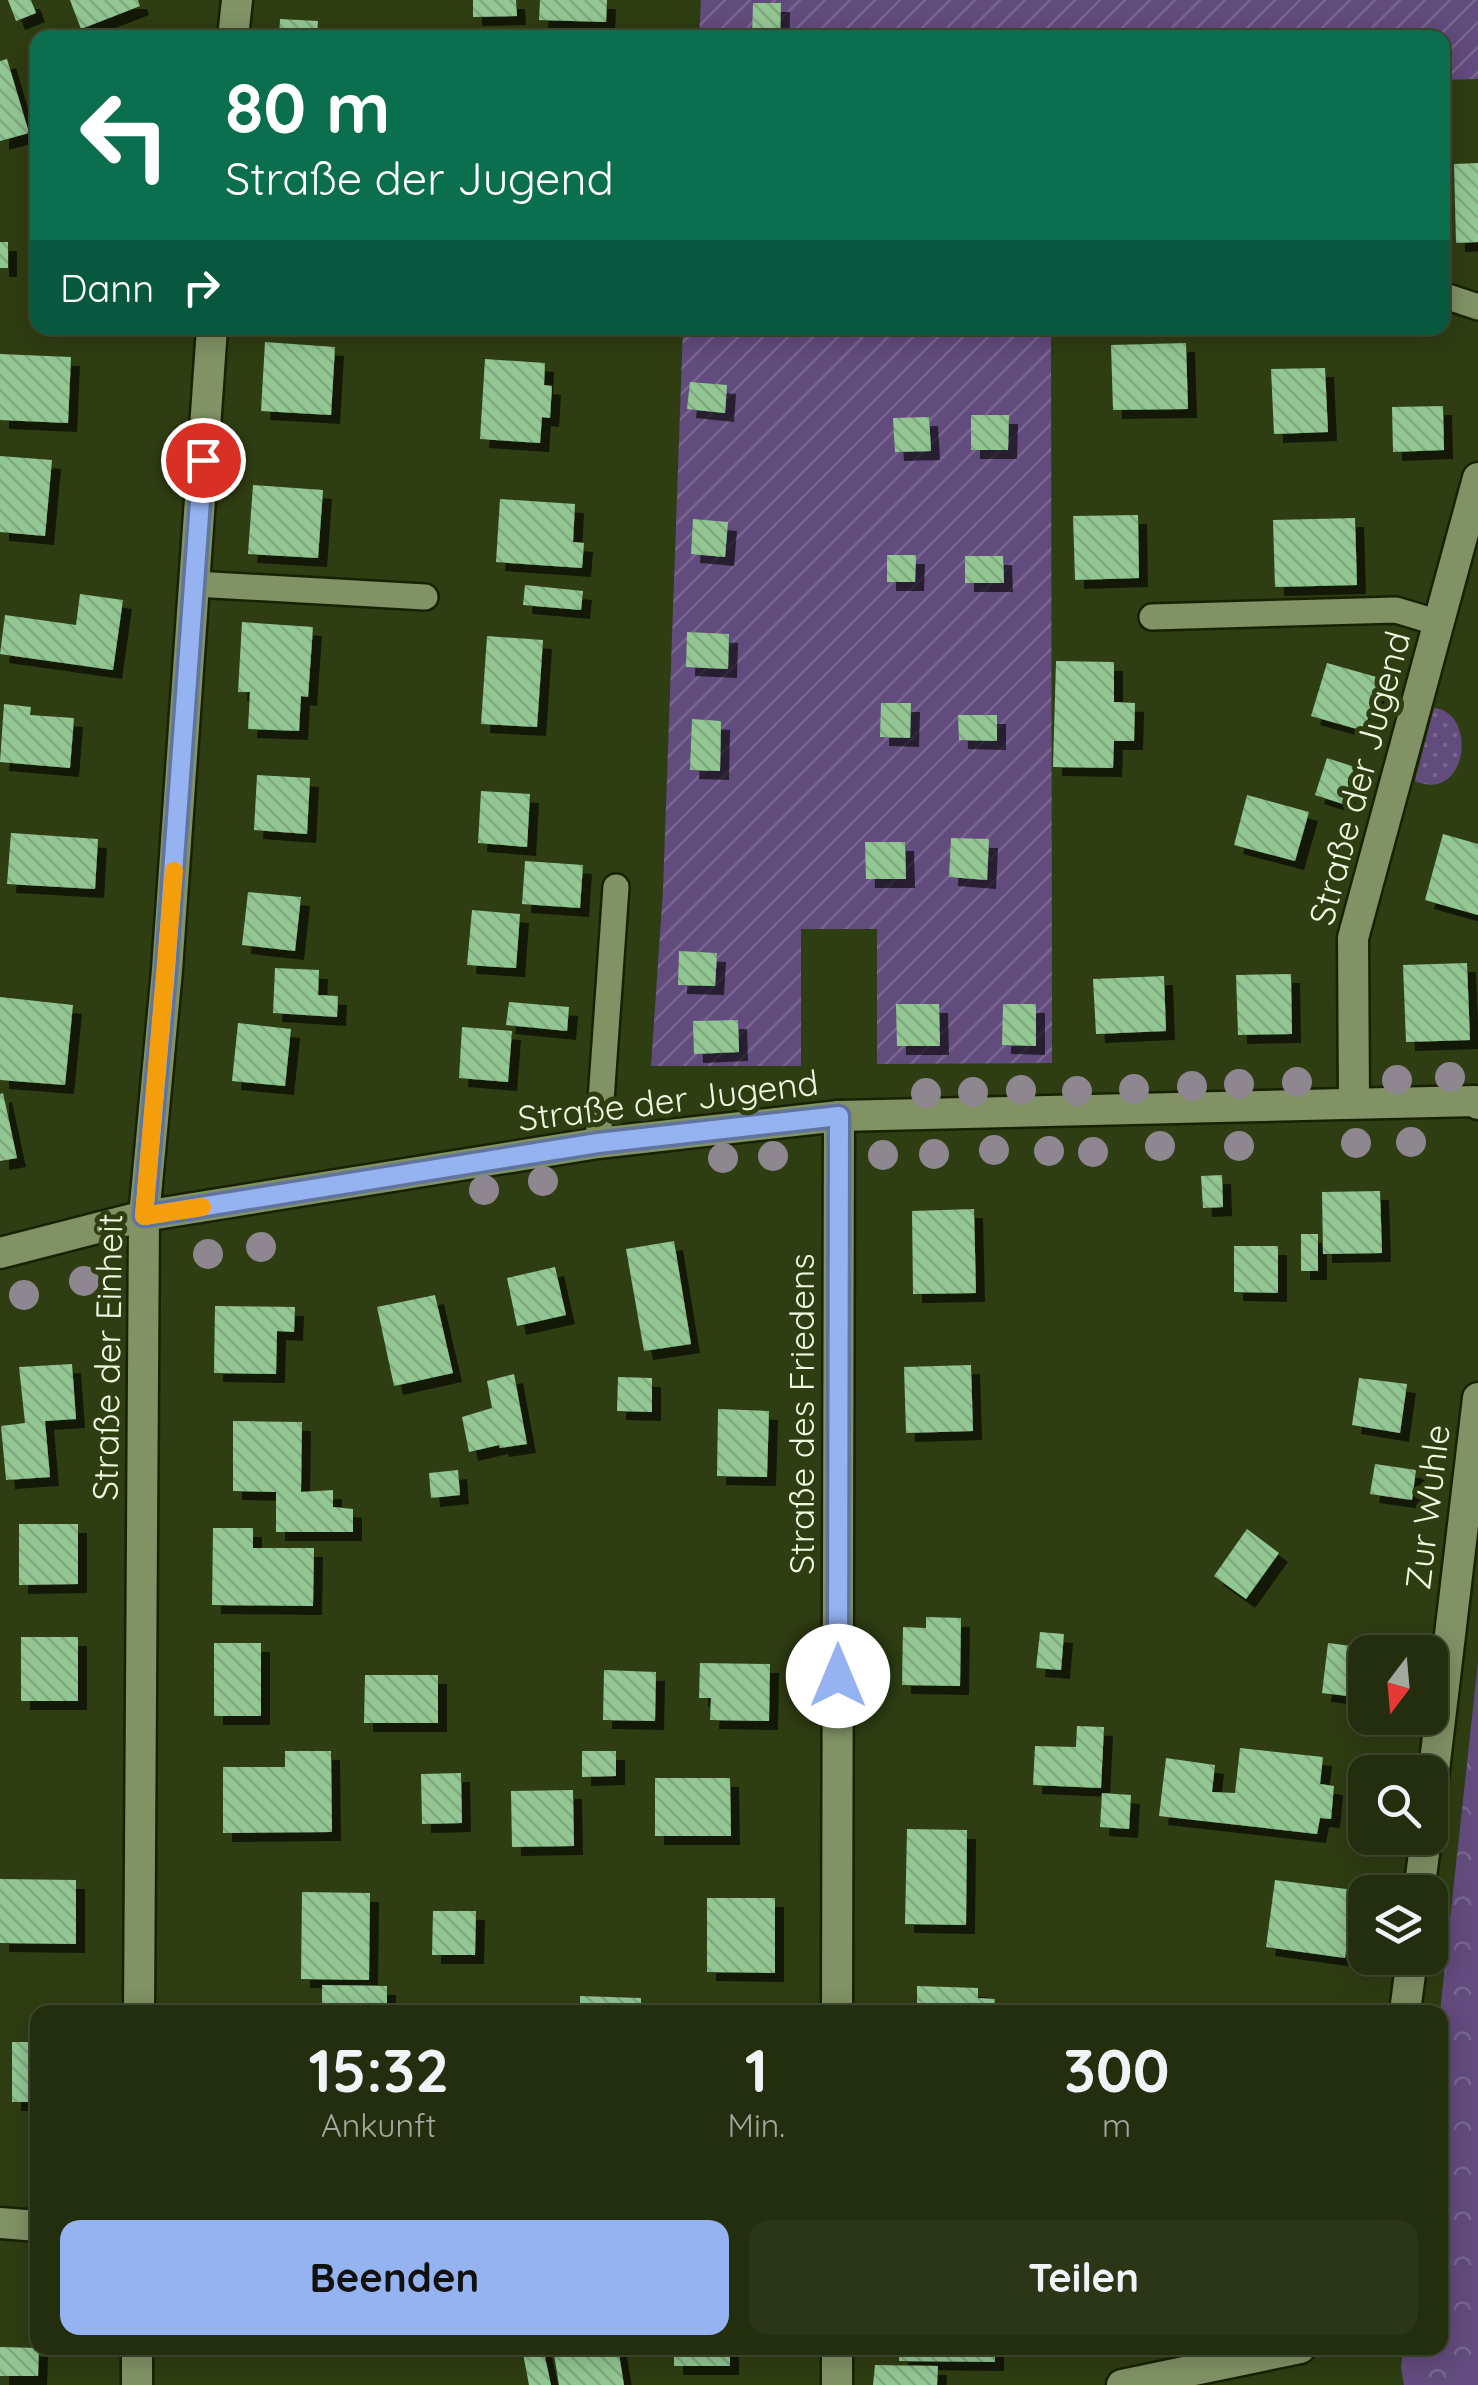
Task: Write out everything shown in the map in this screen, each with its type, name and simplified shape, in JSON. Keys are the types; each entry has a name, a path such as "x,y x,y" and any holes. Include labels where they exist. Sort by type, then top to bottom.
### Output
{"street":[{"path":"233,30 237,0"},
{"name":"Straße der Einheit","path":"139,2005 144,1216 166,970 212,335"},
{"name":"Straße der Jugend","path":"1354,1103 1353,938 1478,478"},
{"name":"Straße der Jugend","path":"0,1253 144,1216 598,1143 839,1116 1476,1102"},
{"name":"Straße des Friedens","path":"837,2005 839,1116"},
{"name":"Zur Wuhle","path":"1436,1755 1478,1398"},
{"path":"1406,2005 1410,1975"},
{"path":"0,2223 30,2225"},
{"path":"137,2355 137,2385"},
{"path":"836,2355 836,2385"},
{"path":"1122,2385 1266,2355"}],"lane":[{"path":"1450,298 1478,307"},
{"path":"194,584 425,596"},
{"path":"1152,617 1396,610 1439,622"},
{"path":"598,1143 616,887"}],"green space":[{"path":"701,0 1478,0 1478,79 1450,80 1450,30 699,30"},
{"path":"683,335 1051,335 1052,1063 877,1064 877,929 801,929 801,1066 651,1066 663,890"},
{"path":"1434,708 1448,713 1457,724 1461,755 1447,780 1433,785 1415,781"},
{"path":"1478,1662 1478,2385 1404,2385 1402,2355 1448,2355 1448,2005 1441,2005 1444,1975 1448,1975 1448,1938"}],"building":[{"path":"8,0 31,0 36,13 16,21"},
{"path":"70,0 138,0 140,6 81,29"},
{"path":"473,0 516,0 517,16 473,17"},
{"path":"540,0 607,0 606,22 539,20"},
{"path":"753,3 781,3 780,30 752,30"},
{"path":"280,19 318,21 317,30 279,30"},
{"path":"7,59 29,133 0,141 0,61"},
{"path":"1478,163 1478,242 1456,243 1454,164"},
{"path":"0,242 8,242 8,268 0,268"},
{"path":"265,342 335,347 331,415 261,411"},
{"path":"1186,343 1188,409 1113,410 1111,345"},
{"path":"0,354 71,357 68,423 0,420"},
{"path":"485,359 545,363 544,385 552,386 550,418 542,417 540,443 480,439"},
{"path":"1325,368 1328,432 1274,434 1271,369"},
{"path":"690,382 727,385 725,413 687,409"},
{"path":"1443,406 1444,450 1393,452 1392,407"},
{"path":"971,415 1009,415 1008,450 971,450"},
{"path":"929,417 931,451 895,452 893,418"},
{"path":"0,456 52,460 45,536 0,532"},
{"path":"253,485 323,490 318,558 248,554"},
{"path":"500,499 575,504 573,542 584,543 582,568 496,562"},
{"path":"1138,515 1139,578 1075,580 1073,516"},
{"path":"1355,518 1357,585 1275,587 1273,520"},
{"path":"693,519 728,522 725,557 691,554"},
{"path":"887,555 916,555 915,582 887,582"},
{"path":"965,556 1003,556 1004,583 965,583"},
{"path":"525,585 583,591 581,610 523,605"},
{"path":"80,594 123,600 113,670 0,654 5,615 76,625"},
{"path":"242,622 313,627 308,697 301,696 299,731 248,729 250,692 238,692"},
{"path":"687,632 729,634 728,669 686,667"},
{"path":"487,636 543,640 537,727 481,724"},
{"path":"1056,661 1114,662 1114,702 1135,703 1134,741 1114,741 1113,768 1053,767"},
{"path":"1327,663 1380,678 1364,731 1311,716"},
{"path":"881,703 911,703 910,738 880,737"},
{"path":"4,704 31,707 30,715 74,718 70,768 0,762"},
{"path":"958,715 997,715 997,741 959,740"},
{"path":"692,719 721,721 720,771 690,770"},
{"path":"1327,758 1355,767 1343,804 1315,795"},
{"path":"257,775 310,778 307,834 254,830"},
{"path":"481,791 530,794 527,847 478,843"},
{"path":"1247,795 1309,812 1295,861 1234,845"},
{"path":"11,833 98,839 95,889 7,884"},
{"path":"1443,834 1478,844 1478,915 1425,900"},
{"path":"951,838 989,839 987,880 949,877"},
{"path":"865,842 905,842 906,879 866,879"},
{"path":"525,861 583,865 580,908 522,904"},
{"path":"248,892 301,897 295,951 242,945"},
{"path":"472,910 520,914 516,968 467,965"},
{"path":"679,951 717,953 715,986 678,985"},
{"path":"1467,963 1470,1040 1406,1042 1403,965"},
{"path":"275,968 319,970 318,995 338,996 337,1017 273,1013"},
{"path":"1291,974 1292,1034 1238,1035 1236,975"},
{"path":"1164,976 1166,1031 1096,1034 1093,979"},
{"path":"0,997 73,1005 65,1085 0,1080"},
{"path":"509,1002 569,1007 567,1031 506,1025"},
{"path":"896,1004 939,1004 940,1046 897,1046"},
{"path":"1003,1004 1036,1004 1036,1046 1002,1045"},
{"path":"738,1020 739,1052 694,1054 693,1021"},
{"path":"238,1023 291,1029 285,1086 232,1081"},
{"path":"462,1027 512,1031 508,1082 459,1078"},
{"path":"3,1093 17,1158 0,1161 0,1094"},
{"path":"1222,1175 1223,1207 1203,1208 1201,1176"},
{"path":"1380,1191 1382,1253 1323,1254 1322,1192"},
{"path":"974,1209 976,1293 913,1294 912,1211"},
{"path":"1301,1234 1318,1234 1318,1271 1301,1271"},
{"path":"674,1241 691,1344 644,1351 626,1249"},
{"path":"1234,1246 1278,1246 1278,1293 1234,1292"},
{"path":"555,1267 566,1315 517,1326 507,1278"},
{"path":"435,1295 453,1373 394,1386 377,1307"},
{"path":"215,1306 295,1307 294,1332 277,1331 276,1374 214,1373"},
{"path":"72,1364 76,1419 45,1421 50,1477 6,1480 1,1426 25,1423 19,1367"},
{"path":"971,1365 973,1431 906,1433 904,1367"},
{"path":"514,1374 527,1444 469,1452 462,1417 492,1408 487,1381"},
{"path":"618,1377 652,1378 652,1412 617,1411"},
{"path":"1359,1378 1407,1384 1400,1433 1352,1425"},
{"path":"718,1409 769,1411 767,1477 717,1476"},
{"path":"233,1421 302,1422 301,1492 333,1490 333,1507 353,1509 353,1532 276,1532 276,1492 233,1491"},
{"path":"1375,1464 1416,1470 1412,1500 1370,1494"},
{"path":"458,1470 460,1495 431,1498 429,1473"},
{"path":"19,1524 78,1524 78,1584 19,1585"},
{"path":"213,1528 253,1528 253,1548 314,1548 313,1606 212,1605"},
{"path":"1247,1529 1279,1553 1246,1599 1214,1576"},
{"path":"926,1617 961,1618 960,1686 902,1685 903,1627 926,1628"},
{"path":"1040,1632 1064,1634 1061,1670 1036,1668"},
{"path":"21,1637 78,1637 78,1701 21,1701"},
{"path":"214,1643 261,1643 261,1716 214,1716"},
{"path":"1328,1643 1348,1646 1348,1696 1322,1693"},
{"path":"700,1663 770,1664 769,1721 710,1720 711,1698 699,1698"},
{"path":"604,1670 656,1672 655,1721 603,1720"},
{"path":"365,1675 438,1675 438,1723 364,1723"},
{"path":"1077,1726 1104,1727 1101,1788 1033,1785 1035,1746 1076,1747"},
{"path":"1240,1748 1323,1757 1320,1784 1334,1786 1331,1819 1320,1818 1317,1834 1159,1816 1166,1758 1215,1765 1212,1792 1235,1793"},
{"path":"285,1751 331,1751 332,1832 223,1833 223,1767 285,1767"},
{"path":"582,1751 616,1751 616,1776 582,1777"},
{"path":"461,1773 462,1823 422,1824 421,1774"},
{"path":"655,1778 730,1778 731,1836 655,1836"},
{"path":"573,1790 574,1846 512,1847 511,1791"},
{"path":"1102,1793 1131,1795 1129,1829 1100,1827"},
{"path":"907,1829 967,1830 966,1925 905,1924"},
{"path":"0,1879 76,1880 76,1944 0,1943"},
{"path":"1275,1880 1348,1889 1345,1958 1266,1947"},
{"path":"302,1892 370,1893 369,1980 301,1979"},
{"path":"707,1898 775,1898 775,1973 707,1972"},
{"path":"433,1911 476,1911 475,1955 432,1955"},
{"path":"322,1985 387,1986 387,2005 322,2005"},
{"path":"917,1986 978,1988 978,1998 995,1999 995,2005 917,2005"},
{"path":"580,1996 641,1998 641,2005 580,2005"},
{"path":"12,2042 30,2042 30,2102 12,2102"},
{"path":"0,2347 30,2348 30,2355 39,2355 38,2376 0,2376"},
{"path":"523,2355 545,2355 551,2385 529,2385"},
{"path":"554,2355 619,2355 624,2385 559,2385"},
{"path":"674,2355 730,2355 730,2366 674,2366"},
{"path":"899,2355 995,2355 995,2362 899,2361"},
{"path":"875,2365 938,2366 937,2385 873,2385"}],"slow traffic":[{"path":"174,871 144,1216 202,1207"}],"route":[{"path":"203,460 144,1216 598,1143 839,1116 838,1676"}]}
